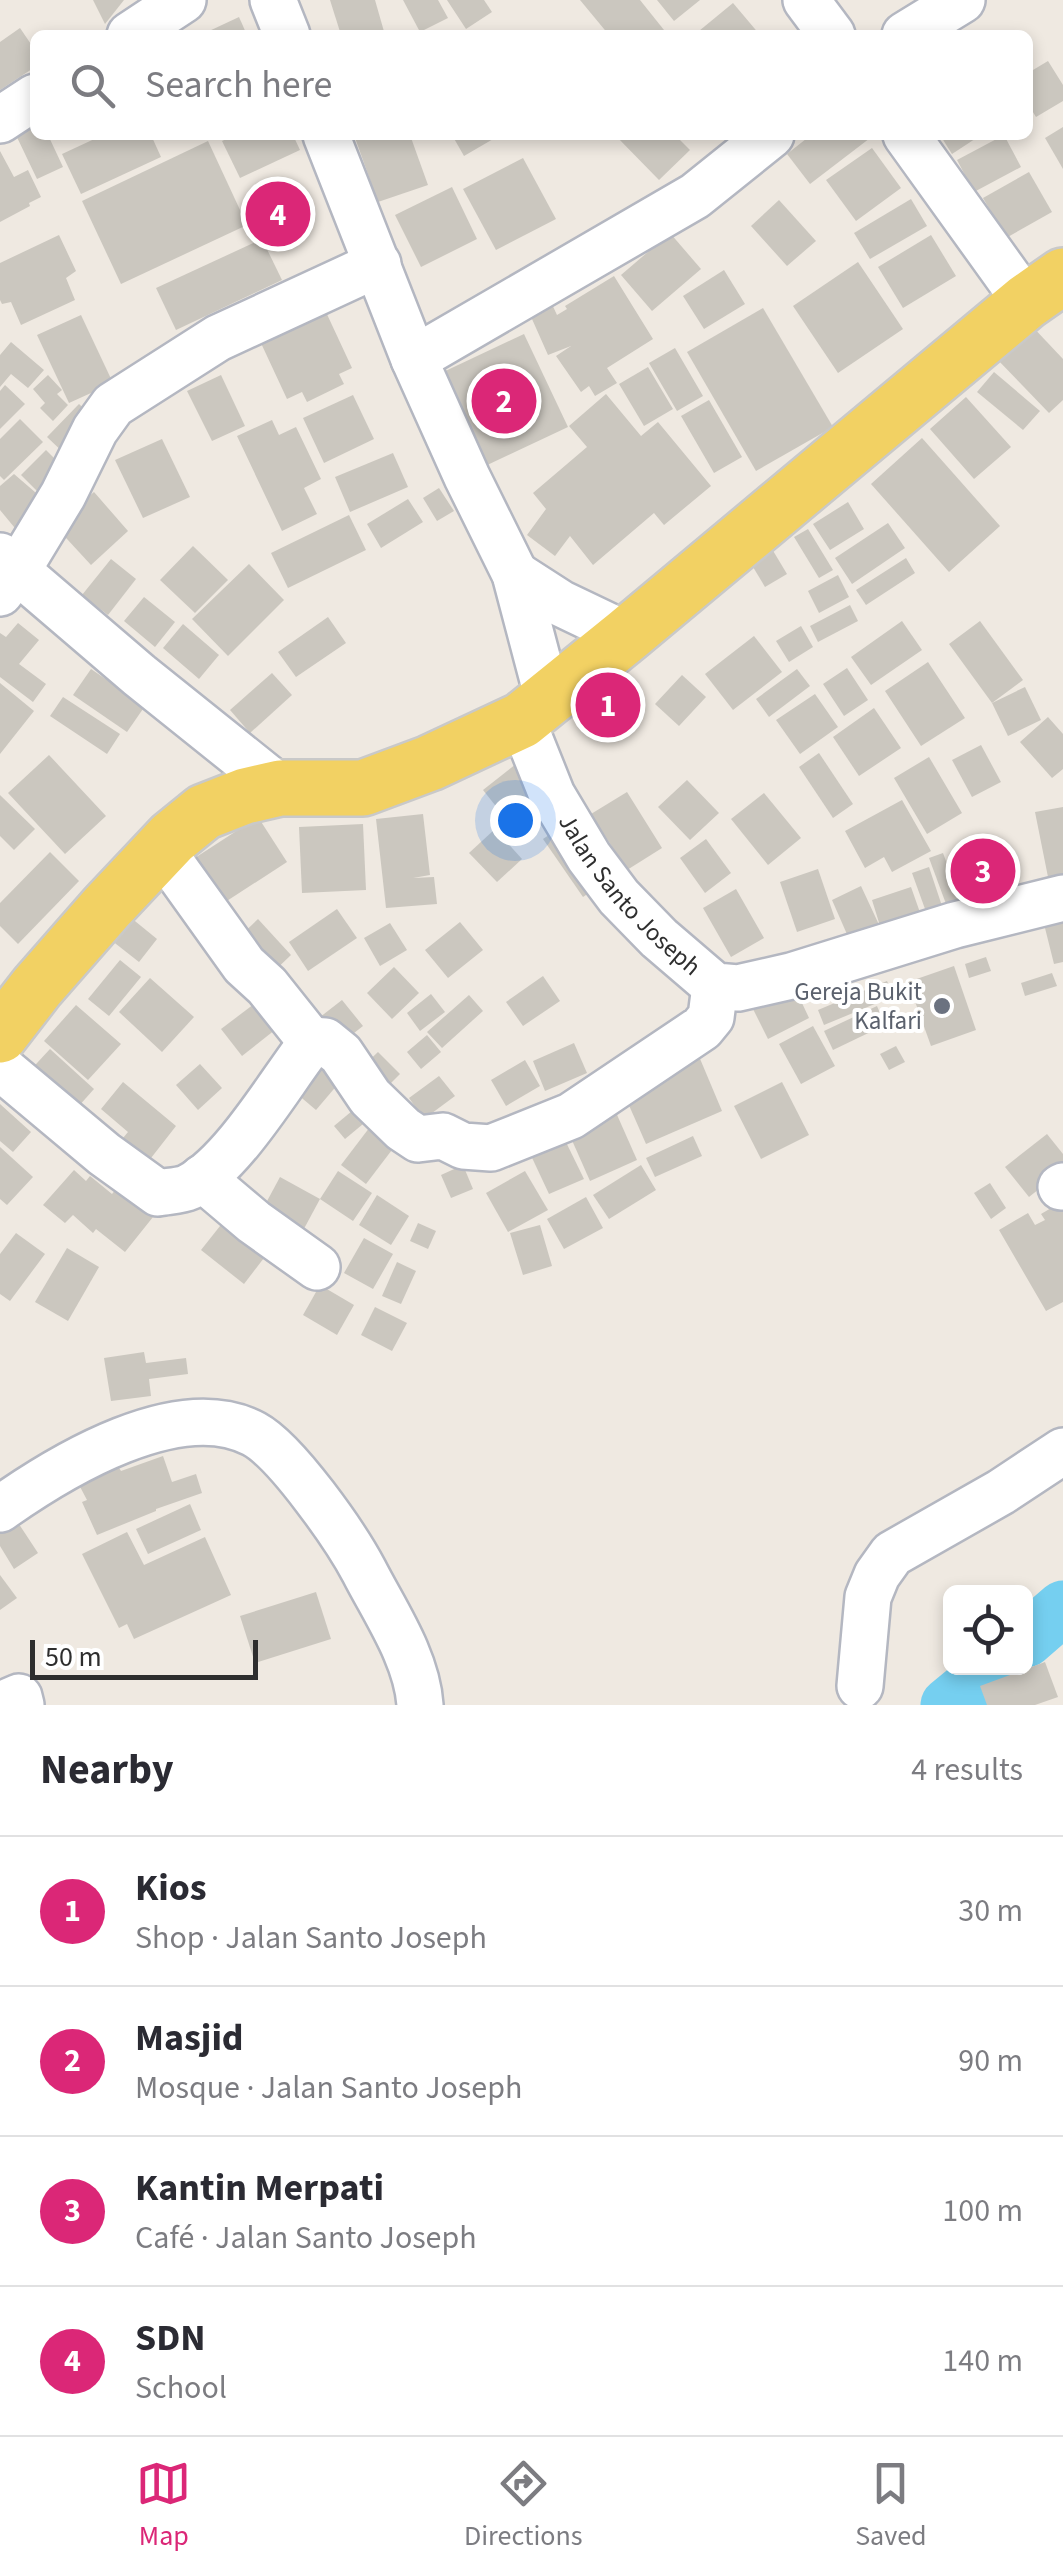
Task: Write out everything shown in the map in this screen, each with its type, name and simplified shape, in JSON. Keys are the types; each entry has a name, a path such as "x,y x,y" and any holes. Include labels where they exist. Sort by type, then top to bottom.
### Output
{"main road":[{"path":"0,1035 36,987 161,849 204,812 280,788 363,788 430,764 535,709 1045,289"}],"street":[{"path":"138,30 184,0"},
{"path":"273,0 285,30"},
{"path":"806,0 828,30"},
{"path":"914,30 962,0"},
{"path":"0,120 30,101"},
{"name":"Jalan Santo Joseph","path":"328,140 414,359 516,574 552,795 589,857 619,897 715,986 738,988 1063,898"},
{"path":"414,359 695,196 764,140"},
{"path":"911,140 1045,289"},
{"path":"280,788 6,573 63,495 113,405 218,338 378,264"},
{"path":"516,574 560,603 627,636"},
{"path":"161,849 244,965 268,986 310,1040 324,1041 341,1054 370,1098 418,1139 443,1136 463,1146 492,1148 571,1116 702,1028 711,1016 715,986"},
{"path":"0,1067 104,1154 158,1193 186,1189 232,1150 310,1040"},
{"path":"202,1178 254,1222 318,1267"},
{"path":"0,1509 74,1464 132,1435 177,1424 222,1424 255,1435 288,1465 350,1545 404,1651 412,1701"},
{"path":"860,1686 868,1597 876,1575 892,1554 1063,1451"},
{"path":"1,1705 19,1697 20,1705"}],"building":[{"path":"93,0 124,0 105,24"},
{"path":"330,0 375,0 384,30 339,30"},
{"path":"403,0 438,0 448,18 419,30"},
{"path":"447,0 484,0 492,12 466,29"},
{"path":"580,0 640,0 664,30 605,30"},
{"path":"657,0 700,0 674,21"},
{"path":"733,3 756,30 700,30"},
{"path":"239,17 245,30 211,30"},
{"path":"20,28 30,43 30,70 0,90 0,42"},
{"path":"1048,61 1063,85 1063,101 1036,117 1033,112 1033,70"},
{"path":"30,124 30,140 50,140 63,167 37,179 14,131"},
{"path":"1063,127 1063,169 1045,138"},
{"path":"92,140 153,140 161,157 81,194 62,154"},
{"path":"295,140 300,150 240,178 222,141"},
{"path":"356,140 412,140 428,185 378,202"},
{"path":"455,140 491,140 464,156"},
{"path":"620,140 680,140 690,150 659,180"},
{"path":"805,140 867,140 810,184 787,154"},
{"path":"943,140 973,140 952,154"},
{"path":"995,140 1007,140 1021,167 974,192 957,160"},
{"path":"208,141 247,225 121,284 82,201"},
{"path":"872,148 901,188 856,221 826,180"},
{"path":"0,151 14,177 28,170 41,197 0,222"},
{"path":"523,158 556,219 496,250 463,189"},
{"path":"1029,172 1052,212 1006,238 983,198"},
{"path":"285,184 306,227 271,243 251,200"},
{"path":"452,187 477,239 421,267 395,215"},
{"path":"911,199 927,226 870,259 854,233"},
{"path":"779,200 816,241 787,266 751,226"},
{"path":"670,233 701,269 652,311 621,275"},
{"path":"59,235 76,271 66,278 75,300 21,325 11,302 2,304 0,300 0,263"},
{"path":"931,235 956,276 903,308 878,267"},
{"path":"262,239 282,280 176,330 156,288"},
{"path":"858,262 903,329 838,373 793,306"},
{"path":"724,270 745,304 704,329 683,296"},
{"path":"614,276 653,339 607,368 617,383 595,396 589,386 581,392 556,356 571,346 548,355 528,310 550,300 557,315"},
{"path":"763,308 833,427 756,471 687,352"},
{"path":"325,310 352,368 339,374 344,384 307,402 302,392 287,399 260,341"},
{"path":"81,315 113,383 69,403 37,335"},
{"path":"1030,324 1063,359 1063,400 1049,413 995,357"},
{"path":"524,334 568,427 483,467 439,374"},
{"path":"11,342 44,370 28,388 11,374 0,387 0,355"},
{"path":"675,348 703,396 677,411 649,363"},
{"path":"648,367 673,409 644,426 619,384"},
{"path":"994,372 1040,411 1023,430 977,392"},
{"path":"48,375 62,390 57,394 68,405 53,421 40,408 45,403 33,389"},
{"path":"221,375 245,426 212,441 187,391"},
{"path":"5,385 25,404 0,429 0,391"},
{"path":"606,394 641,436 658,422 711,486 664,525 654,513 593,565 570,536 555,556 527,535 546,509 533,493 587,447 569,426"},
{"path":"353,395 374,439 324,463 303,418"},
{"path":"966,397 1011,447 974,479 930,429"},
{"path":"709,400 742,457 714,473 681,416"},
{"path":"79,404 98,422 66,455 47,437"},
{"path":"20,419 43,442 4,480 0,476 0,439"},
{"path":"272,420 279,435 296,427 321,479 304,488 317,514 282,531 237,436"},
{"path":"922,438 1000,526 949,572 871,484"},
{"path":"162,439 190,497 143,518 115,460"},
{"path":"46,450 71,475 46,500 21,475"},
{"path":"393,453 408,487 350,512 335,477"},
{"path":"14,474 50,505 24,539 0,510 0,486"},
{"path":"439,488 454,511 437,521 423,498"},
{"path":"94,492 128,531 91,565 55,526"},
{"path":"408,499 423,522 381,548 367,524"},
{"path":"848,502 864,529 830,550 813,524"},
{"path":"349,515 366,550 288,588 271,553"},
{"path":"888,523 905,548 852,584 835,558"},
{"path":"808,529 833,570 819,578 794,537"},
{"path":"193,546 228,580 195,613 160,580"},
{"path":"772,549 787,574 765,587 750,562"},
{"path":"906,558 915,573 866,605 856,590"},
{"path":"111,559 136,579 108,615 82,595"},
{"path":"249,564 284,600 228,656 192,619"},
{"path":"838,575 849,597 819,613 808,591"},
{"path":"144,597 175,622 155,647 124,621"},
{"path":"850,605 858,621 818,642 810,626"},
{"path":"328,617 346,643 296,677 278,652"},
{"path":"902,621 922,650 871,685 851,657"},
{"path":"980,621 1023,680 992,703 949,644"},
{"path":"18,623 39,640 19,664 46,684 33,702 0,677 0,633 6,637"},
{"path":"183,624 219,655 199,679 163,648"},
{"path":"801,626 813,647 789,662 776,641"},
{"path":"754,636 782,672 733,710 705,674"},
{"path":"928,662 965,718 921,746 885,691"},
{"path":"847,668 868,700 844,716 823,684"},
{"path":"91,669 145,706 127,732 73,695"},
{"path":"797,669 810,686 769,717 756,699"},
{"path":"604,671 640,712 611,738 575,698"},
{"path":"272,673 292,695 250,733 230,710"},
{"path":"682,675 706,697 679,726 655,704"},
{"path":"0,683 34,711 0,754"},
{"path":"1025,687 1041,720 1008,736 992,703"},
{"path":"815,694 838,727 800,754 776,720"},
{"path":"63,697 120,734 107,754 50,716"},
{"path":"874,708 901,748 859,776 833,737"},
{"path":"1048,717 1063,734 1063,769 1052,778 1020,742"},
{"path":"981,745 1001,782 972,797 952,760"},
{"path":"819,753 853,804 833,818 799,767"},
{"path":"49,755 106,816 65,854 8,793"},
{"path":"929,757 962,813 927,834 894,778"},
{"path":"516,764 547,803 514,829 483,790"},
{"path":"687,780 719,813 690,840 658,807"},
{"path":"627,792 662,848 627,870 591,814"},
{"path":"764,793 801,838 768,865 731,819"},
{"path":"0,795 35,829 14,850 0,836"},
{"path":"902,800 931,851 892,872 884,857 865,868 845,831"},
{"path":"1063,807 1063,884 1050,887 1035,812"},
{"path":"423,814 430,875 413,878 434,877 437,904 386,908 376,819"},
{"path":"258,817 287,862 213,910 184,865"},
{"path":"363,824 366,890 302,893 299,827"},
{"path":"559,828 599,886 583,897 543,839"},
{"path":"495,829 522,859 497,882 469,853"},
{"path":"706,839 731,873 705,893 680,858"},
{"path":"996,848 1007,886 969,895 960,857"},
{"path":"50,852 79,881 18,944 0,926 0,903"},
{"path":"943,853 963,907 949,912 929,858"},
{"path":"929,867 945,915 929,920 912,873"},
{"path":"818,869 835,919 797,932 780,882"},
{"path":"861,886 881,929 872,900 911,887 923,921 853,948 832,900"},
{"path":"736,889 764,938 731,957 703,908"},
{"path":"337,909 357,938 308,971 289,942"},
{"path":"130,917 157,939 139,962 111,940"},
{"path":"258,919 291,955 268,977 234,942"},
{"path":"1063,920 1063,962 1054,964 1044,924"},
{"path":"460,922 483,950 448,978 425,950"},
{"path":"390,923 407,950 380,966 364,938"},
{"path":"986,957 991,971 969,978 965,964"},
{"path":"120,960 141,977 109,1016 88,999"},
{"name":"Gereja Bukit Kalfari","path":"954,966 976,1030 931,1046 908,982"},
{"path":"394,967 419,993 392,1019 367,993"},
{"path":"1052,973 1057,986 1025,996 1021,983"},
{"path":"543,976 560,1001 523,1026 506,1002"},
{"path":"150,978 194,1017 162,1052 119,1012"},
{"path":"887,981 894,996 824,1025 818,1010"},
{"path":"794,986 809,1018 768,1039 752,1007"},
{"path":"270,992 290,1018 242,1056 221,1029"},
{"path":"431,994 445,1012 420,1031 407,1013"},
{"path":"469,995 483,1011 442,1048 427,1032"},
{"path":"342,1000 363,1026 336,1047 315,1021"},
{"path":"76,1005 121,1044 88,1080 44,1041"},
{"path":"877,1006 885,1025 833,1050 824,1031"},
{"path":"813,1026 835,1066 801,1084 779,1044"},
{"path":"427,1035 441,1052 421,1069 407,1052"},
{"path":"574,1043 587,1073 545,1091 533,1061"},
{"path":"896,1046 905,1062 889,1070 880,1054"},
{"path":"325,1048 350,1070 316,1110 290,1088"},
{"path":"50,1049 94,1089 69,1117 25,1076"},
{"path":"378,1052 400,1074 383,1091 361,1068"},
{"path":"698,1054 722,1111 646,1144 621,1087"},
{"path":"525,1060 540,1086 506,1106 491,1080"},
{"path":"200,1064 222,1088 198,1110 176,1085"},
{"path":"439,1076 455,1096 424,1119 409,1098"},
{"path":"123,1082 176,1126 144,1167 118,1144 128,1132 101,1109"},
{"path":"782,1082 809,1135 761,1159 734,1106"},
{"path":"364,1101 375,1114 345,1139 334,1126"},
{"path":"0,1104 31,1132 13,1152 0,1141"},
{"path":"614,1108 637,1160 590,1181 567,1129"},
{"path":"376,1119 401,1138 366,1184 341,1165"},
{"path":"561,1132 584,1179 549,1194 527,1147"},
{"path":"1047,1134 1063,1154 1063,1170 1029,1197 1005,1167"},
{"path":"693,1136 702,1156 655,1177 646,1158"},
{"path":"0,1147 33,1177 7,1205 0,1199"},
{"path":"463,1165 473,1189 451,1198 441,1175"},
{"path":"641,1165 656,1190 609,1219 593,1195"},
{"path":"74,1170 86,1181 90,1176 112,1194 117,1188 153,1217 125,1252 96,1229 93,1233 73,1215 65,1223 43,1205"},
{"path":"338,1171 372,1193 353,1221 320,1199"},
{"path":"525,1171 548,1210 508,1232 486,1193"},
{"path":"280,1177 320,1199 299,1238 259,1216"},
{"path":"990,1183 1006,1208 991,1219 974,1193"},
{"path":"377,1195 409,1216 391,1245 359,1225"},
{"path":"586,1197 603,1228 564,1249 547,1219"},
{"path":"1063,1201 1063,1302 1046,1311 999,1230 1028,1213 1035,1225 1045,1220 1041,1214"},
{"path":"224,1221 267,1254 244,1284 201,1250"},
{"path":"418,1223 436,1231 428,1249 410,1241"},
{"path":"540,1225 552,1266 523,1275 510,1233"},
{"path":"16,1233 45,1254 10,1301 0,1294 0,1254"},
{"path":"364,1238 393,1254 373,1289 344,1273"},
{"path":"67,1248 99,1267 68,1321 35,1302"},
{"path":"397,1262 416,1271 401,1304 382,1296"},
{"path":"320,1285 354,1305 337,1335 303,1315"},
{"path":"375,1307 407,1323 392,1351 361,1335"},
{"path":"144,1352 146,1363 186,1358 188,1374 149,1379 151,1396 111,1401 104,1358"},
{"path":"163,1456 172,1482 196,1474 202,1493 97,1535 77,1481 116,1463 121,1471"},
{"path":"190,1504 201,1530 148,1554 136,1529"},
{"path":"9,1509 38,1553 14,1569 0,1546 0,1515"},
{"path":"127,1532 144,1565 205,1537 231,1595 134,1639 127,1624 119,1628 82,1554"},
{"path":"0,1575 17,1598 0,1610"},
{"path":"316,1592 331,1639 255,1663 240,1616"},
{"path":"1045,1662 1058,1697 1035,1705 987,1705 980,1686 1010,1675 1033,1675 1033,1666"}],"waterway":[{"path":"1033,1634 1063,1608"},
{"path":"948,1705 984,1675"}],"place":[{"name":"SDN","path":"278,214"},
{"name":"Masjid","path":"504,401"},
{"name":"Kios","path":"608,705"},
{"name":"Kantin Merpati","path":"983,871"},
{"name":"Gereja Bukit Kalfari","path":"942,1006"}]}
